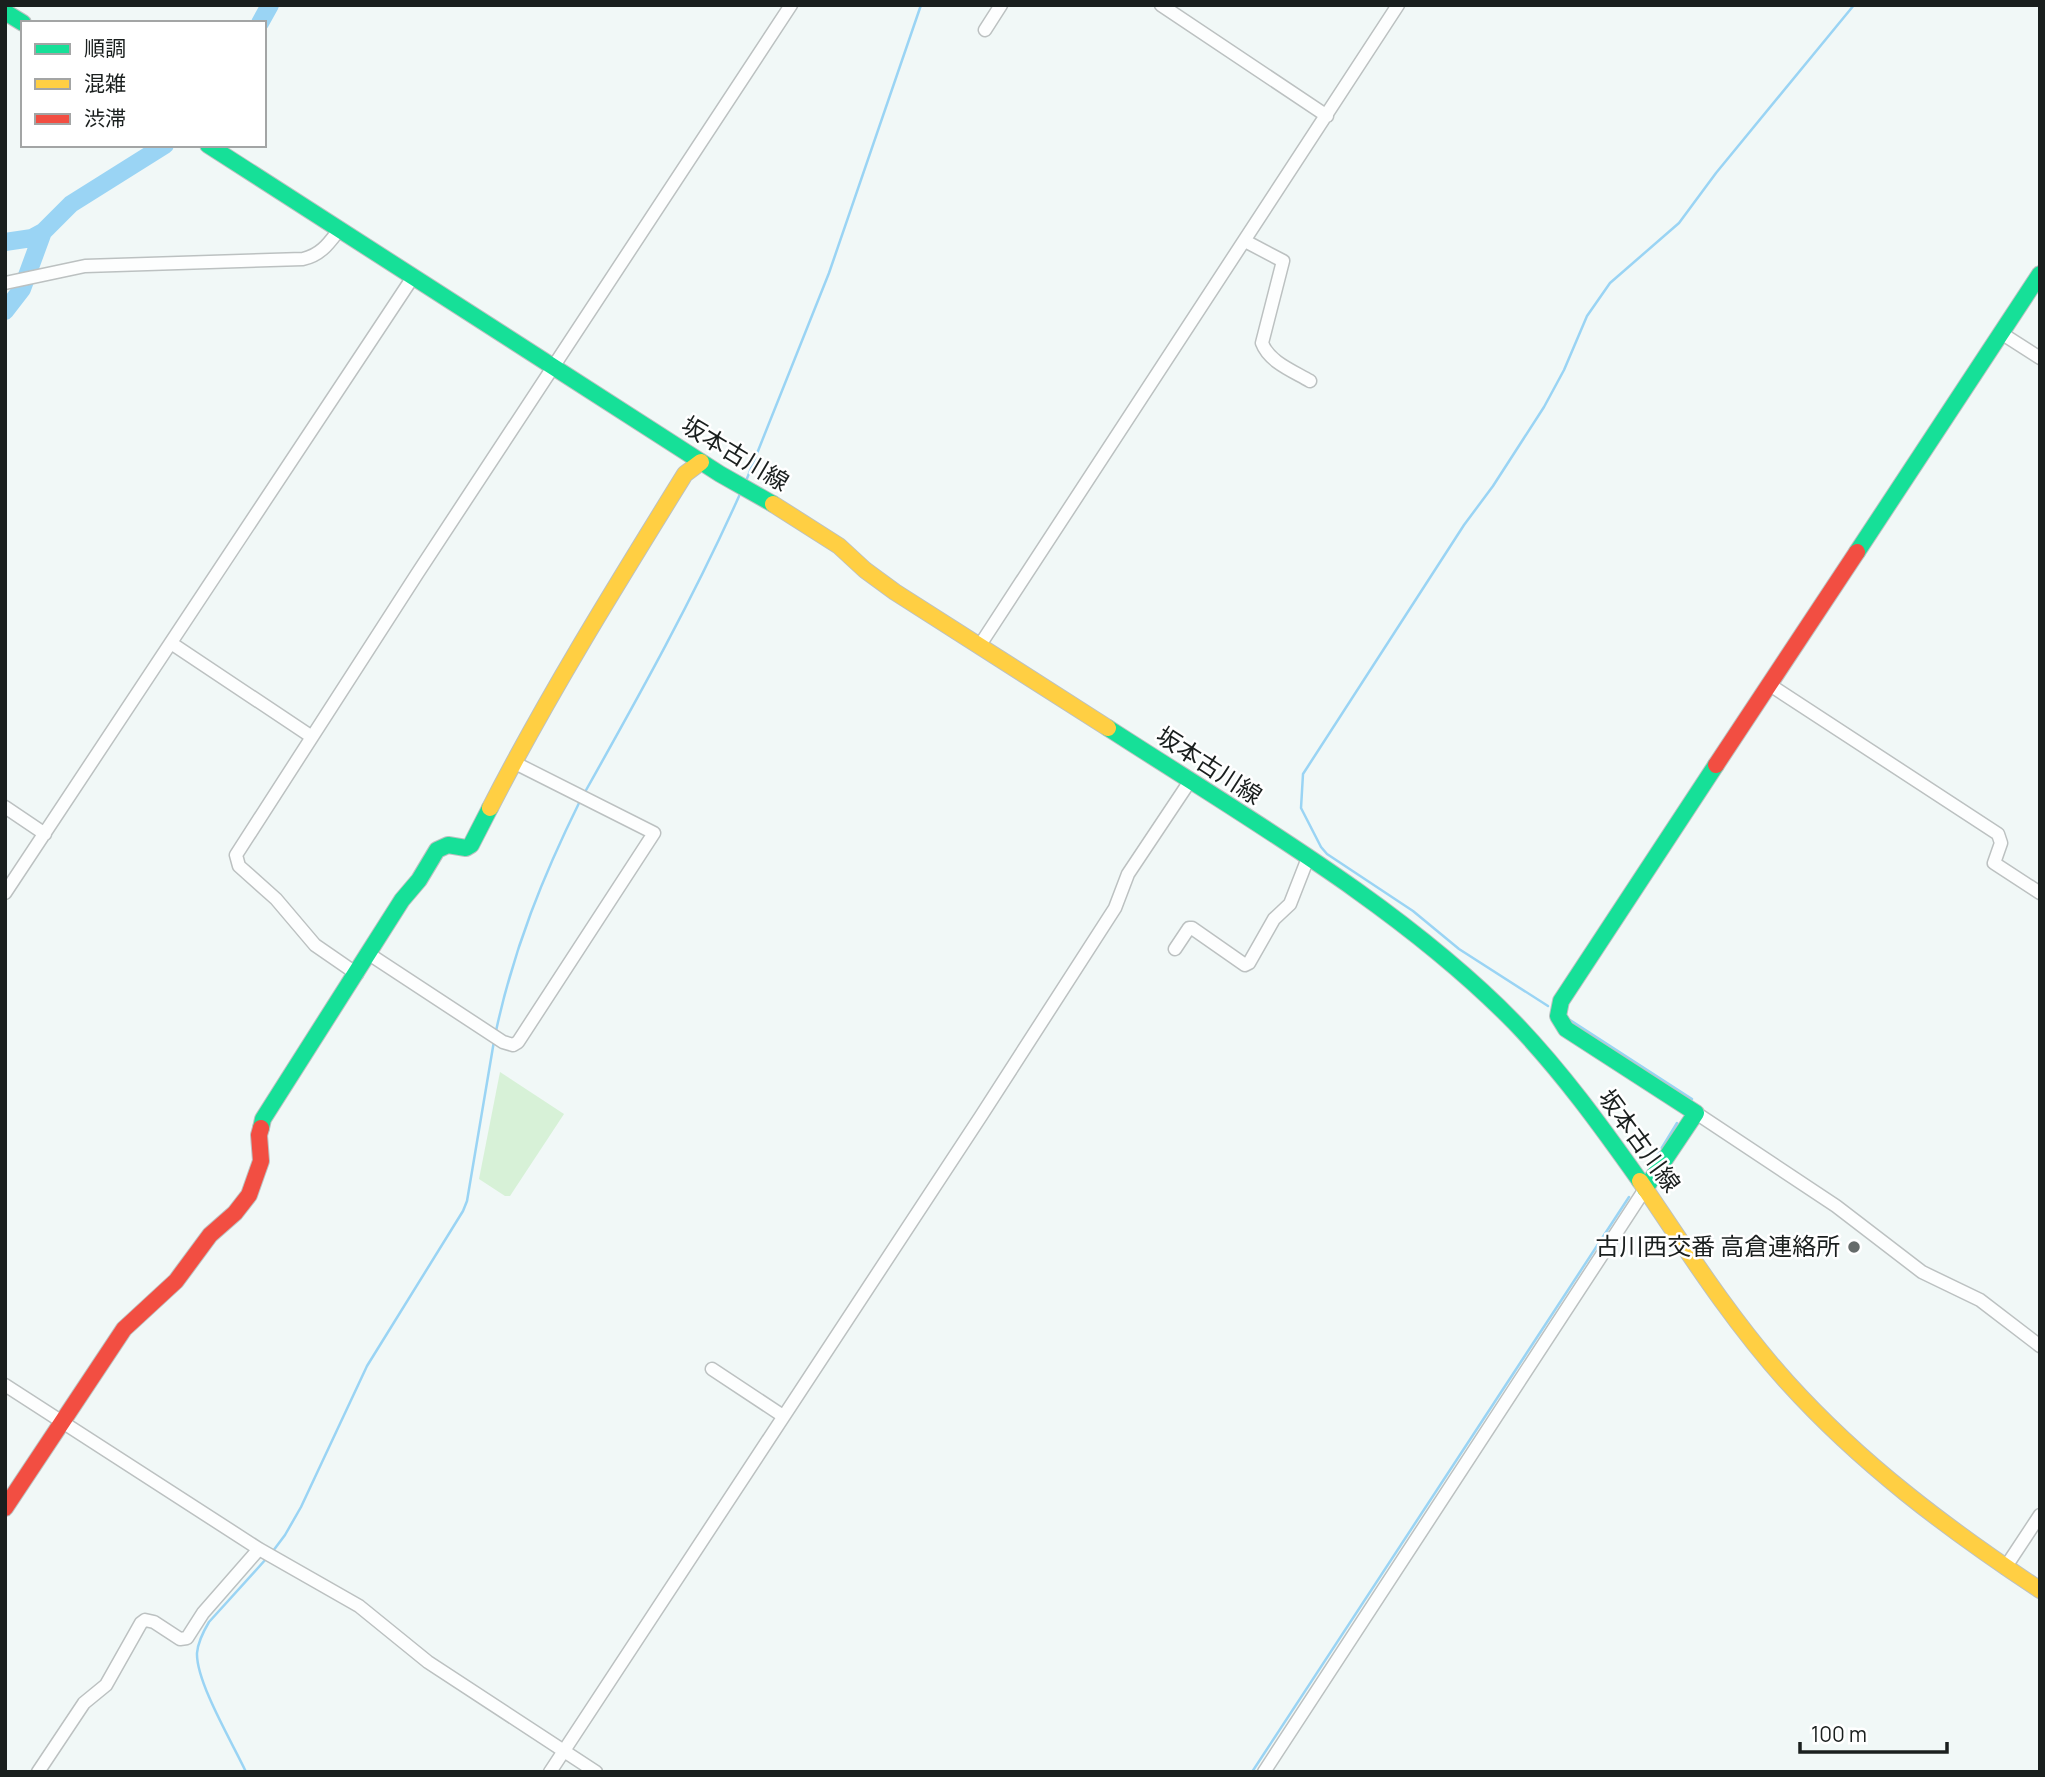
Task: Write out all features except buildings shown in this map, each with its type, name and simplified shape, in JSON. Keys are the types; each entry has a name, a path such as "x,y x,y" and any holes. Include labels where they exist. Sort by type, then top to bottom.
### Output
{"street":[{"path":"357,974 315,945 276,899 236,861 236,855 791,5"},
{"path":"985,30 1001,5"},
{"path":"1161,5 1327,116"},
{"path":"980,645 1398,5"},
{"path":"5,12 21,22"},
{"name":"坂本古川線","path":"211,147 701,462 839,546 895,592 1190,781 1398,920 1493,1001 1547,1058 1586,1105 1756,1346 1828,1427 1904,1494 1964,1540 2040,1590"},
{"path":"10,282 85,266 303,259 313,257 323,250 339,230"},
{"path":"1245,240 1283,261 1264,331 1262,343 1265,351 1310,382"},
{"path":"2040,274 1569,989 1559,1009 1559,1016 1566,1029 1836,1206 1923,1272 1980,1300 2040,1346"},
{"path":"5,893 412,277"},
{"path":"2001,332 2040,358"},
{"path":"5,1507 124,1329 176,1281 210,1235 235,1213 249,1195 261,1161 259,1135 262,1119 437,850 448,845 466,848 471,845 513,762 585,635 684,474 701,462"},
{"path":"171,643 312,737"},
{"path":"1770,685 1998,834 2001,843 1994,863 2040,893"},
{"path":"369,954 503,1042 513,1045 518,1042 654,833 513,762"},
{"path":"550,1772 981,1116 1115,908 1128,874 1190,781"},
{"path":"5,807 45,834"},
{"path":"1175,949 1189,928 1192,928 1245,965 1249,963 1274,919 1290,904 1308,858"},
{"path":"1264,1772 1696,1113"},
{"path":"712,1369 783,1416"},
{"path":"5,1385 267,1554 359,1606 428,1662 596,1772"},
{"path":"2005,1568 2040,1515"},
{"path":"38,1772 84,1703 106,1685 141,1623 145,1620 153,1622 180,1639 187,1638 203,1613 267,1554"}],"green space":[{"path":"500,1072 564,1114 510,1196 505,1196 479,1179"}],"waterway":[{"path":"261,21 270,5"},
{"path":"746,481 829,273 921,5"},
{"path":"1548,1006 1459,949 1413,911 1327,854 1301,808 1303,774 1544,407 1564,370 1587,316 1610,283 1679,223 1716,173 1854,5"},
{"path":"5,242 32,238 43,232 71,204 162,147"},
{"path":"5,311 22,289 43,232"},
{"path":"585,792 685,608 740,494"},
{"path":"496,1031 503,1000 531,913 580,801"},
{"path":"1570,1020 1692,1099"},
{"path":"273,1551 301,1507 367,1366 463,1211 467,1201 494,1041"},
{"path":"1655,1159 1677,1123"},
{"path":"1252,1772 1629,1197"},
{"path":"246,1772 202,1680 197,1653 209,1622 266,1559"}],"traffic: fast":[{"path":"5,12 21,22"},
{"path":"211,147 720,474 773,504"},
{"path":"1857,552 2040,274"},
{"path":"1108,728 1267,829 1423,940 1515,1023 1565,1080 1640,1181"},
{"path":"1645,1189 1696,1113 1566,1029 1558,1016 1561,1001 1716,765"},
{"path":"261,1128 263,1119 402,900 419,880 437,850 448,845 466,848 471,845 490,808"}],"traffic: slow":[{"path":"490,808 560,681 634,556 685,474 701,462"},
{"path":"773,504 839,546 895,592 1108,728"},
{"path":"1640,1181 1747,1334 1815,1412 1907,1494 2040,1590"}],"traffic: jam":[{"path":"1716,765 1857,552"},
{"path":"5,1508 124,1329 176,1281 210,1235 235,1213 249,1195 261,1161 261,1128"}],"place":[{"name":"古川西交番 高倉連絡所","path":"1854,1247"}]}
